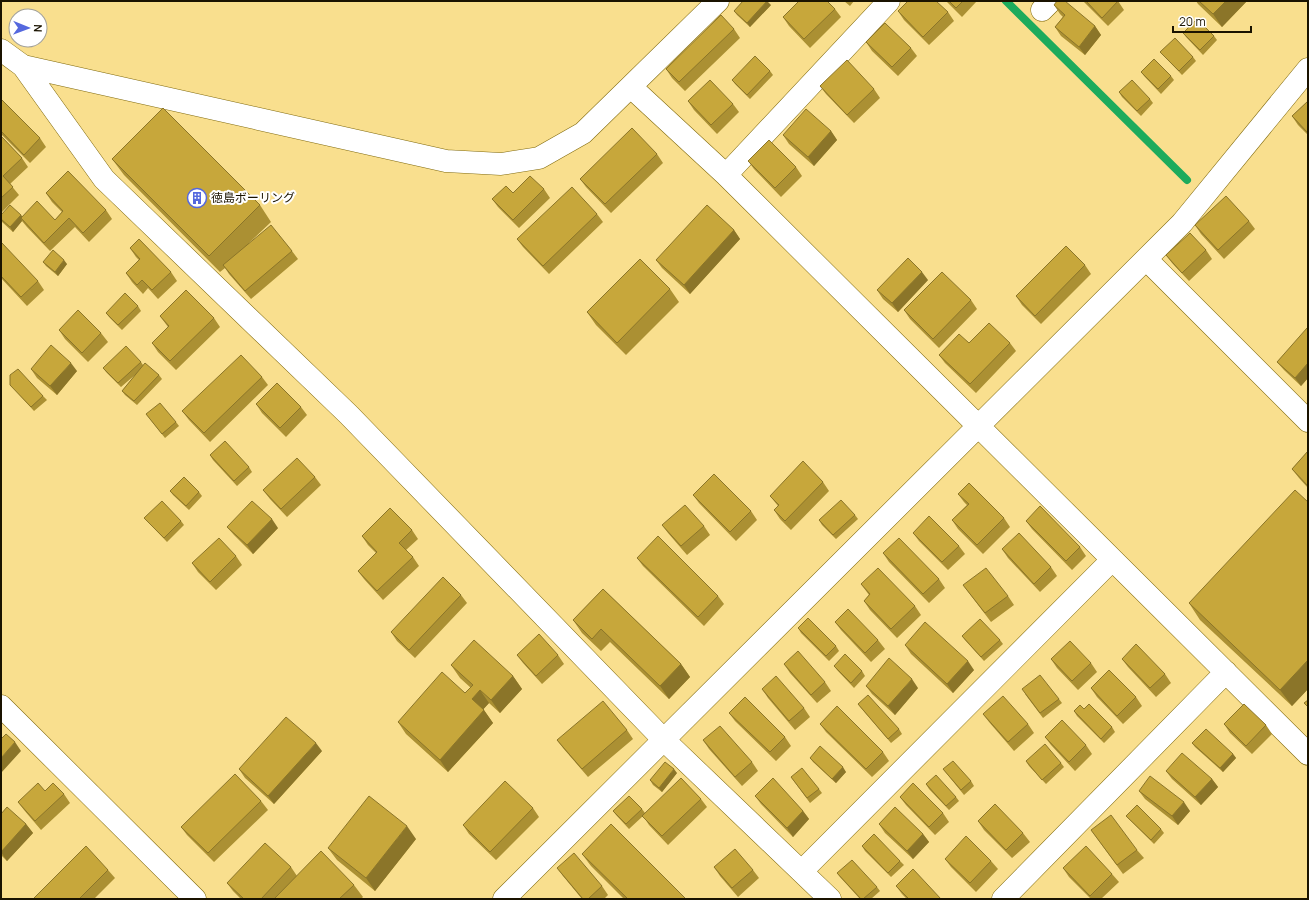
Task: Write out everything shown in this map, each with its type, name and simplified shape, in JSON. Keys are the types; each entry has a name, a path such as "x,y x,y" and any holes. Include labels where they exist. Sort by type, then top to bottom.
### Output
{"street":[{"path":"23,66 446,161 500,164 539,158 583,133 718,1"},
{"path":"726,175 889,1"},
{"path":"1,50 23,66 104,179 349,415 664,740 830,899"},
{"path":"504,899 1182,224 1308,69"},
{"path":"631,87 726,175 1308,754"},
{"path":"1146,259 1308,421"},
{"path":"802,871 1112,560"},
{"path":"1003,899 1226,672"},
{"path":"1,706 195,899"}],"building":[{"path":"743,1 767,1 747,23 734,11"},
{"path":"799,1 827,1 835,9 804,39 783,17"},
{"path":"908,1 936,1 948,12 923,37 898,11"},
{"path":"949,1 963,1 956,8"},
{"path":"1057,1 1065,1 1095,26 1079,47 1055,27 1065,15 1054,5"},
{"path":"1086,1 1118,1 1102,18"},
{"path":"1199,1 1226,1 1213,14"},
{"path":"721,15 734,29 679,82 666,69"},
{"path":"1197,19 1214,36 1200,50 1183,33"},
{"path":"885,23 911,48 892,67 866,42"},
{"path":"1175,38 1193,57 1179,71 1160,52"},
{"path":"755,56 770,71 747,95 732,80"},
{"path":"1154,59 1171,76 1158,89 1141,72"},
{"path":"847,60 874,89 847,115 820,86"},
{"path":"710,80 733,104 711,125 688,101"},
{"path":"1132,80 1150,99 1137,111 1119,92"},
{"path":"1,99 40,138 24,155 1,131"},
{"path":"1308,101 1308,133 1292,116"},
{"name":"徳島ボーリング","path":"163,108 260,205 209,256 112,159"},
{"path":"806,109 831,131 808,157 783,135"},
{"path":"632,128 657,154 605,204 580,179"},
{"path":"1,136 22,158 3,176 13,187 1,198"},
{"path":"769,140 796,167 775,188 748,161"},
{"path":"68,171 106,210 83,233 69,218 44,243 21,218 37,201 55,220 63,211 46,193"},
{"path":"530,176 544,189 513,220 492,199 506,186 513,193"},
{"path":"572,187 597,214 543,266 517,239"},
{"path":"1226,196 1249,221 1218,250 1195,225"},
{"path":"10,205 21,215 10,227 1,219 1,215"},
{"path":"707,205 734,230 684,285 656,260"},
{"path":"271,225 292,251 245,291 223,265"},
{"path":"1190,233 1206,250 1182,273 1166,255"},
{"path":"139,239 171,272 152,290 142,280 137,285 126,273 140,259 130,248"},
{"path":"2,243 38,281 21,297 1,276"},
{"path":"1066,246 1085,265 1035,316 1016,296"},
{"path":"53,250 64,260 55,272 43,262"},
{"path":"908,258 922,272 892,303 877,290"},
{"path":"640,259 670,289 617,343 587,312"},
{"path":"942,272 971,300 933,339 904,310"},
{"path":"186,290 214,318 170,361 152,343 169,326 160,316"},
{"path":"125,293 138,306 118,325 106,313"},
{"path":"78,310 101,333 82,353 59,330"},
{"path":"989,323 1010,343 970,384 939,355 959,334 969,343"},
{"path":"1307,328 1308,363 1295,378 1277,362"},
{"path":"51,345 71,363 50,386 31,369"},
{"path":"126,346 141,362 118,383 103,368"},
{"path":"241,355 262,377 204,433 182,411"},
{"path":"145,363 159,375 134,401 122,391"},
{"path":"18,369 43,396 31,407 10,385 10,375"},
{"path":"277,383 301,407 280,428 256,404"},
{"path":"160,403 176,422 162,434 146,414"},
{"path":"225,441 249,467 234,481 210,455"},
{"path":"1308,451 1308,486 1292,469"},
{"path":"297,458 315,477 281,509 263,490"},
{"path":"803,461 823,482 785,521 774,510 779,505 770,496"},
{"path":"714,474 751,511 730,532 693,495"},
{"path":"184,477 199,492 186,506 170,491"},
{"path":"969,483 1004,518 977,545 952,520 969,504 958,494"},
{"path":"1295,490 1308,502 1308,660 1280,690 1189,603"},
{"path":"841,500 855,515 833,535 819,520"},
{"path":"162,501 181,521 164,538 144,518"},
{"path":"252,501 272,519 247,545 227,527"},
{"path":"685,505 704,526 681,546 662,525"},
{"path":"1040,506 1080,547 1066,561 1026,521"},
{"path":"390,508 412,530 399,543 413,557 377,591 358,571 377,552 362,536"},
{"path":"929,516 959,546 942,562 913,533"},
{"path":"1019,533 1051,567 1034,584 1002,549"},
{"path":"658,536 718,596 698,617 637,558"},
{"path":"219,538 236,556 210,582 192,563"},
{"path":"899,538 939,579 923,594 883,553"},
{"path":"878,568 915,606 891,629 864,601 870,594 861,584"},
{"path":"986,568 1008,596 985,613 963,585"},
{"path":"443,577 461,595 409,650 391,632"},
{"path":"603,589 681,664 660,686 601,629 592,639 573,620"},
{"path":"848,609 878,640 865,653 835,622"},
{"path":"808,618 836,646 826,656 798,628"},
{"path":"980,619 1000,640 981,657 962,636"},
{"path":"925,622 968,661 947,684 905,645"},
{"path":"539,634 558,655 536,676 517,655"},
{"path":"474,640 513,676 491,700 480,690 472,699 484,710 440,760 398,722 442,672 465,693 473,685 451,665"},
{"path":"1070,641 1091,663 1072,681 1051,659"},
{"path":"1136,644 1165,674 1150,688 1122,659"},
{"path":"798,651 825,682 811,695 784,664"},
{"path":"845,654 862,671 851,683 834,666"},
{"path":"889,658 912,679 888,706 866,686"},
{"path":"1109,670 1136,697 1117,716 1091,688"},
{"path":"1040,675 1059,699 1040,713 1022,689"},
{"path":"776,676 804,708 789,721 762,689"},
{"path":"868,695 899,729 888,739 858,704"},
{"path":"1003,696 1028,724 1008,742 983,714"},
{"path":"745,697 785,737 770,752 729,713"},
{"path":"1308,700 1308,707 1304,703"},
{"path":"603,701 627,730 582,769 557,740"},
{"path":"1089,704 1112,727 1101,739 1074,711 1080,705 1084,709"},
{"path":"1244,704 1266,725 1246,746 1224,724"},
{"path":"837,706 883,752 866,769 820,724"},
{"path":"286,717 316,743 268,796 239,769"},
{"path":"1062,720 1086,745 1069,762 1045,737"},
{"path":"720,726 752,762 735,777 703,740"},
{"path":"1206,729 1233,754 1220,768 1192,743"},
{"path":"6,734 15,742 1,758 1,739"},
{"path":"1045,744 1061,763 1042,780 1026,761"},
{"path":"820,746 843,767 832,779 810,758"},
{"path":"1182,753 1212,779 1195,797 1166,771"},
{"path":"953,761 971,781 961,790 943,769"},
{"path":"665,762 674,769 659,788 650,780"},
{"path":"802,768 819,789 807,798 791,777"},
{"path":"235,774 261,801 208,853 181,827"},
{"path":"936,775 956,797 946,806 926,784"},
{"path":"1150,776 1184,802 1172,816 1139,791"},
{"path":"681,778 701,799 662,836 642,816"},
{"path":"773,778 803,811 787,828 755,796"},
{"path":"505,781 533,808 490,852 463,825"},
{"path":"38,783 45,791 53,783 64,794 35,821 18,802"},
{"path":"913,783 943,813 929,827 900,797"},
{"path":"369,796 407,826 366,878 328,848"},
{"path":"629,796 642,809 626,824 613,811"},
{"path":"995,804 1023,833 1006,850 978,821"},
{"path":"1137,805 1161,829 1151,840 1126,816"},
{"path":"7,807 26,824 1,852 1,814"},
{"path":"895,807 923,834 907,851 879,824"},
{"path":"1111,815 1137,850 1117,865 1091,830"},
{"path":"611,824 686,899 628,899 582,854"},
{"path":"874,834 900,861 888,873 862,846"},
{"path":"966,836 991,861 970,883 945,859"},
{"path":"265,843 291,867 261,899 244,899 227,883"},
{"path":"86,846 108,870 79,899 33,899"},
{"path":"1086,846 1112,874 1090,896 1063,868"},
{"path":"735,849 753,870 732,888 714,867"},
{"path":"321,851 354,885 339,899 274,899"},
{"path":"574,853 602,886 588,899 583,899 557,868"},
{"path":"852,860 877,887 863,899 861,899 837,873"},
{"path":"913,869 941,899 909,899 896,886"}],"waterway":[{"path":"1006,1 1187,180"}],"place":[{"name":"徳島ボーリング","path":"197,198"}]}
